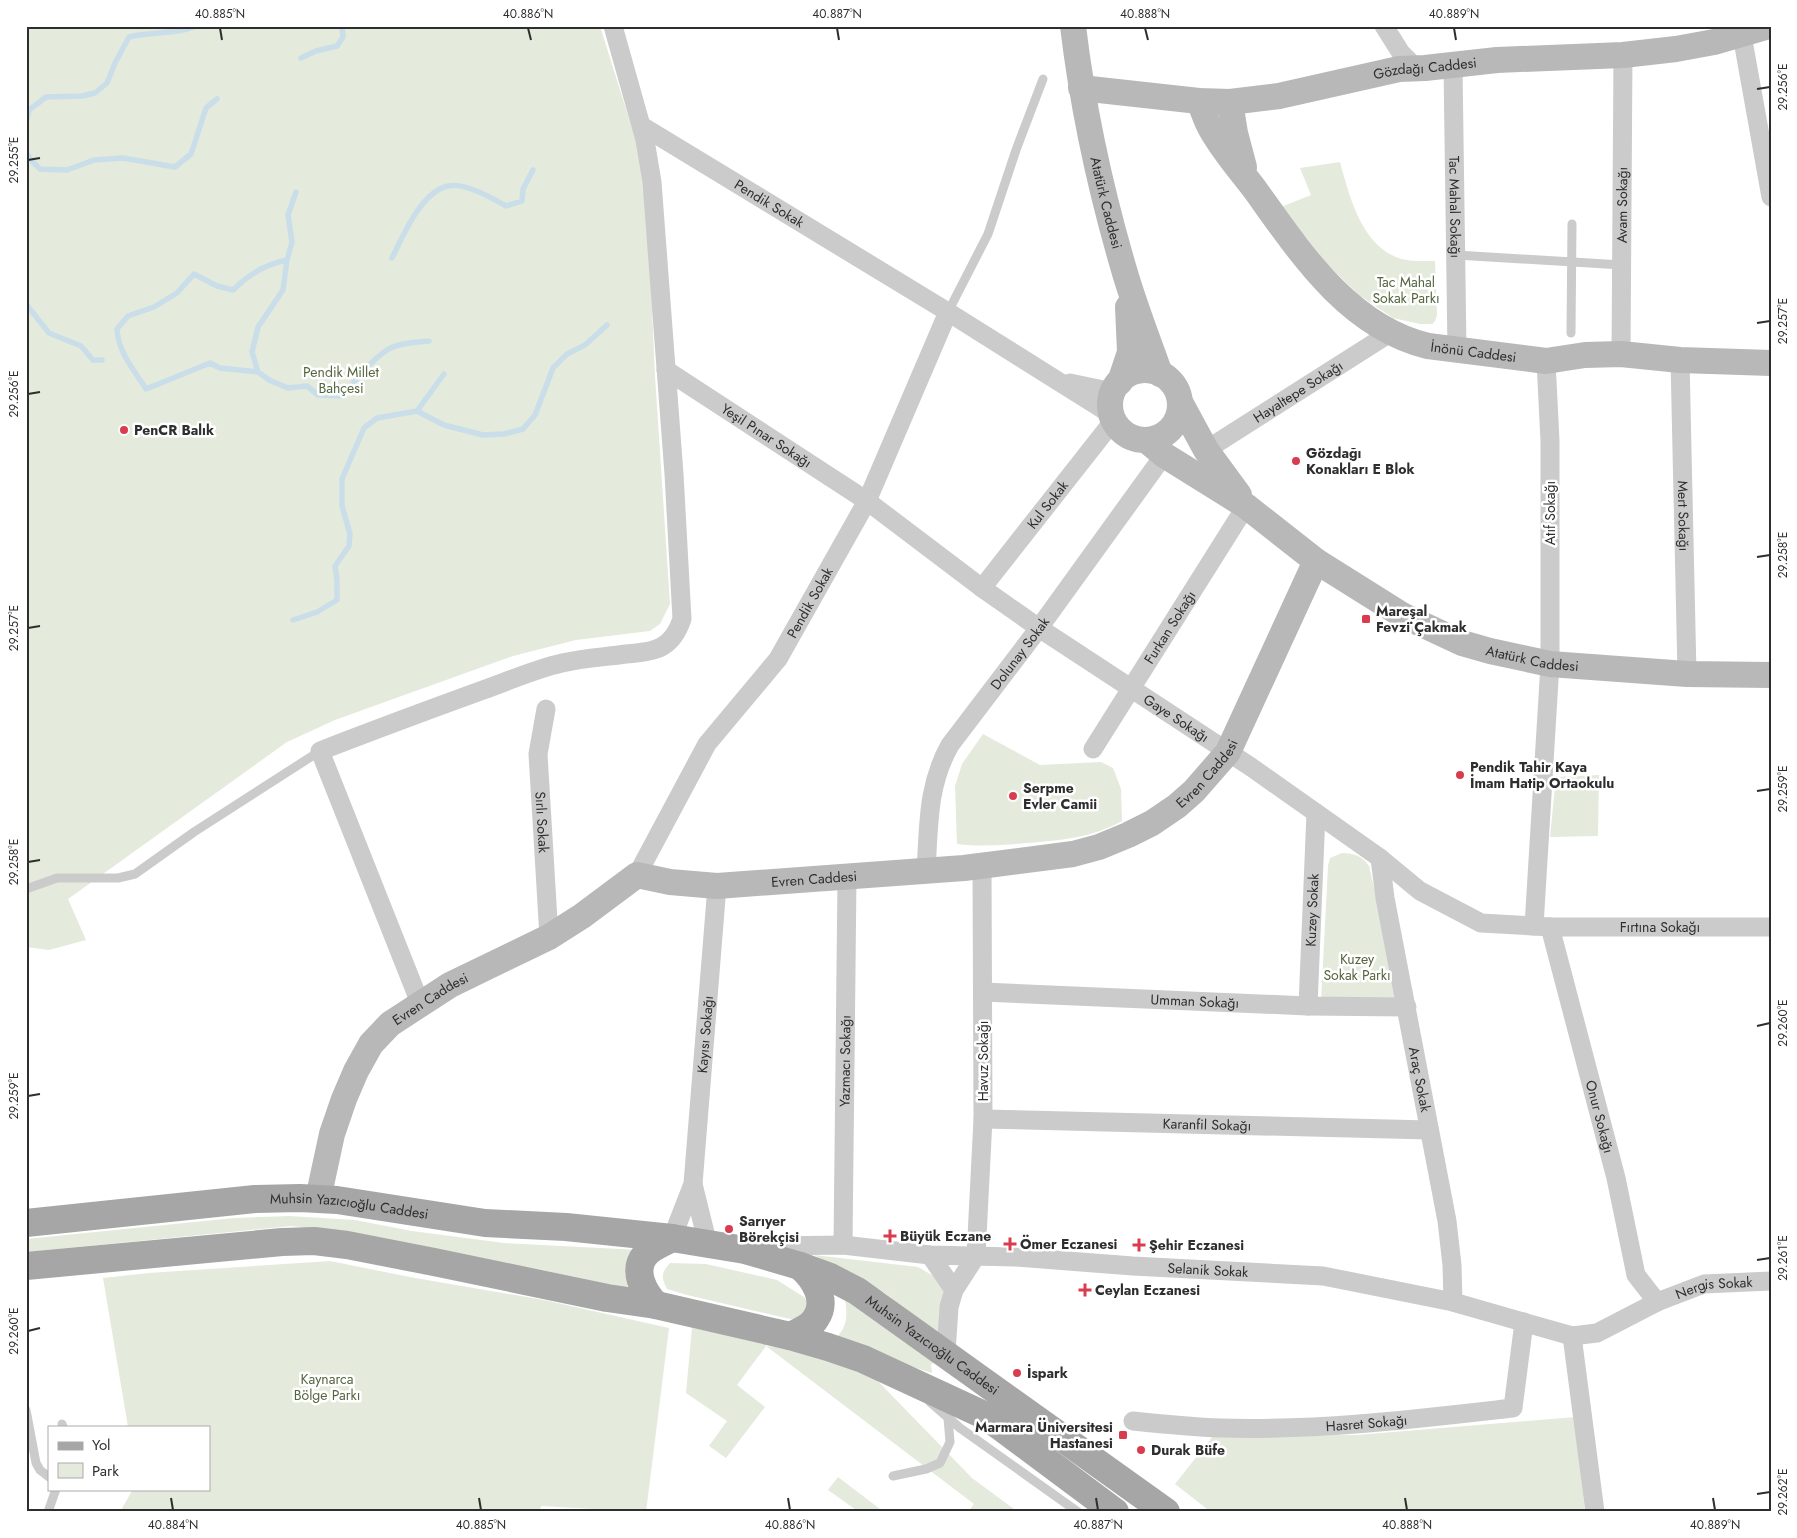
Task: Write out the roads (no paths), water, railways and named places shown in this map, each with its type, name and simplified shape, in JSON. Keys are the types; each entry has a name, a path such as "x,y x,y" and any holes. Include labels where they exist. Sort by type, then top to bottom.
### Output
{"main road":[{"name":"Muhsin Yazıcıoğlu Caddesi","path":"26,1223 255,1199 318,1199 486,1223 566,1227 672,1238 745,1250 800,1266 830,1277 857,1291 1166,1512"},
{"path":"656,1305 641,1282 639,1271 641,1261 645,1254 672,1238"},
{"name":"Muhsin Yazıcıoğlu Caddesi","path":"26,1266 282,1242 314,1241 347,1245 607,1298 656,1305 790,1336 862,1359 986,1416 1115,1512"},
{"path":"790,1336 810,1325 820,1311 821,1300 818,1290 810,1274 800,1266"}],"street":[{"path":"420,1003 320,751 540,669 585,659 661,648 671,641 678,631 682,619 652,182 642,126 613,26"},
{"name":"Atatürk Caddesi","path":"1073,26 1081,88 1106,205 1125,274 1160,374"},
{"path":"1384,26 1401,53 1416,68"},
{"name":"Gözdağı Caddesi","path":"1081,88 1199,101 1230,102 1279,96 1400,69 1453,66 1497,60 1623,55 1676,49 1742,35 1769,26"},
{"path":"1742,35 1771,197"},
{"name":"Avam Sokağı","path":"1621,354 1623,55"},
{"name":"Tac Mahal Sokağı","path":"1453,66 1457,350"},
{"name":"İnönü Caddesi","path":"1199,101 1210,129 1308,260 1332,289 1365,318 1390,333 1419,344 1546,361 1621,354 1680,360 1771,363"},
{"path":"1230,102 1235,132 1247,180"},
{"name":"Pendik Sokak","path":"642,126 1056,379 1095,389 1115,402"},
{"path":"1115,402 1129,375 1140,371 1151,371 1168,378 1174,385 1180,402 1180,411 1172,428 1158,438 1155,448 1124,434 1116,425 1115,402 1130,352 1130,327 1125,274"},
{"name":"Pendik Sokak","path":"637,875 707,744 778,659 866,501 948,312"},
{"name":"Hayaltepe Sokağı","path":"1206,450 1390,333"},
{"name":"Mert Sokağı","path":"1680,360 1687,674"},
{"name":"Atıf Sokağı","path":"1546,361 1550,441 1550,664"},
{"name":"Yeşil Pınar Sokağı","path":"666,370 866,501"},
{"name":"Kul Sokak","path":"982,588 1115,402"},
{"name":"Atatürk Caddesi","path":"1180,402 1206,450 1246,506"},
{"name":"Atatürk Caddesi","path":"1155,448 1246,506 1316,561 1402,615 1432,630 1477,648 1550,664 1687,674 1771,675"},
{"name":"Dolunay Sokak","path":"926,871 932,789 941,760 950,745 1040,628 1155,448"},
{"name":"Gaye Sokağı","path":"866,501 982,588 1228,752 1380,858 1420,891 1481,922 1542,926"},
{"name":"Furkan Sokağı","path":"1093,749 1246,506"},
{"name":"Evren Caddesi","path":"318,1199 332,1134 356,1070 371,1044 390,1024 450,984 549,937 582,916 637,875 670,882 717,886 982,867 1073,854 1099,847 1128,835 1152,822 1177,806 1194,791 1228,752 1316,561"},
{"name":"Onur Sokağı","path":"1550,664 1542,926 1616,1178 1636,1275 1657,1302"},
{"name":"Sırlı Sokak","path":"546,709 538,754 549,937"},
{"name":"Kuzey Sokak","path":"1308,1006 1316,813"},
{"name":"Araç Sokak","path":"1380,858 1385,898 1447,1221 1452,1265 1453,1302"},
{"name":"Havuz Sokağı","path":"976,1256 983,1120 982,867"},
{"name":"Yazmacı Sokağı","path":"844,1246 847,877"},
{"name":"Kayısı Sokağı","path":"693,1184 717,886"},
{"name":"Fırtına Sokağı","path":"1542,926 1771,927"},
{"name":"Umman Sokağı","path":"983,992 1308,1006 1407,1007"},
{"name":"Karanfil Sokağı","path":"983,1120 1429,1130"},
{"path":"672,1238 693,1184"},
{"path":"693,1184 708,1245"},
{"name":"Selanik Sokak","path":"745,1250 771,1246 844,1246 930,1255 1323,1276 1453,1302 1572,1336 1597,1333 1657,1302"},
{"path":"930,1255 954,1290"},
{"path":"946,1353 949,1307 954,1290 976,1256"},
{"name":"Nergis Sokak","path":"1657,1302 1704,1284 1771,1281"},
{"name":"Hasret Sokağı","path":"1133,1422 1220,1428 1294,1427 1416,1419 1513,1408 1524,1322"},
{"path":"1572,1336 1595,1512"}],"lane":[{"path":"948,312 988,234 1016,150 1043,79"},
{"path":"1571,333 1572,224"},
{"path":"1456,255 1622,265"},
{"path":"26,889 57,878 118,878 135,874 194,832 320,751"},
{"path":"906,1380 960,1428 1078,1512"},
{"path":"26,1410 36,1463 40,1470 48,1476"},
{"path":"893,1476 926,1470 940,1462 950,1442 948,1418"},
{"path":"48,1512 56,1490"}],"waterway":[{"path":"26,122 29,110 46,97 82,96 95,93 107,83 129,37 180,31 196,26"},
{"path":"301,58 316,51 337,46 343,37 342,26"},
{"path":"26,152 40,169 67,170 94,160 123,158 175,167 191,154 206,108 217,99"},
{"path":"392,258 414,216 429,197 438,190 448,186 462,186 506,206 522,201 523,189 533,170"},
{"path":"258,372 252,352 258,327 283,290 287,260 292,242 288,215 296,192"},
{"path":"287,260 272,264 258,271 233,290 217,286 194,274 177,293 154,307 128,316 117,329 118,337 123,353 146,389 210,363 220,368 258,372 269,380 288,388 307,386 318,395 343,396 364,371 387,350 402,344 429,341"},
{"path":"26,304 49,333 81,346 93,360 102,360"},
{"path":"417,411 444,425 483,435 504,434 523,429 535,415 553,368 567,354 585,345 607,325"},
{"path":"293,620 317,612 337,600 335,566 349,546 350,534 342,506 342,479 364,428 377,418 417,411 444,374"}],"place":[{"name":"PenCR Balık","path":"124,430"},
{"name":"Gözdağı Konakları E Blok","path":"1296,461"},
{"name":"Mareşal Fevzi̇ Çakmak","path":"1366,619"},
{"name":"Pendik Tahir Kaya İmam Hatip Ortaokulu","path":"1460,775"},
{"name":"Serpme Evler Camii","path":"1013,796"},
{"name":"Sarıyer Börekçisi","path":"729,1229"},
{"name":"Büyük Eczane","path":"890,1236"},
{"name":"Ömer Eczanesi","path":"1010,1244"},
{"name":"Şehir Eczanesi","path":"1139,1245"},
{"name":"Ceylan Eczanesi","path":"1085,1290"},
{"name":"İspark","path":"1017,1373"},
{"name":"Marmara Üniversitesi Hastanesi","path":"1123,1435"},
{"name":"Durak Büfe","path":"1141,1450"}],"park label":[{"name":"Tac Mahal Sokak Parkı","path":"1406,290"},
{"name":"Pendik Millet Bahçesi","path":"341,380"},
{"name":"Kuzey Sokak Parkı","path":"1357,968"},
{"name":"Kaynarca Bölge Parkı","path":"327,1388"}]}
